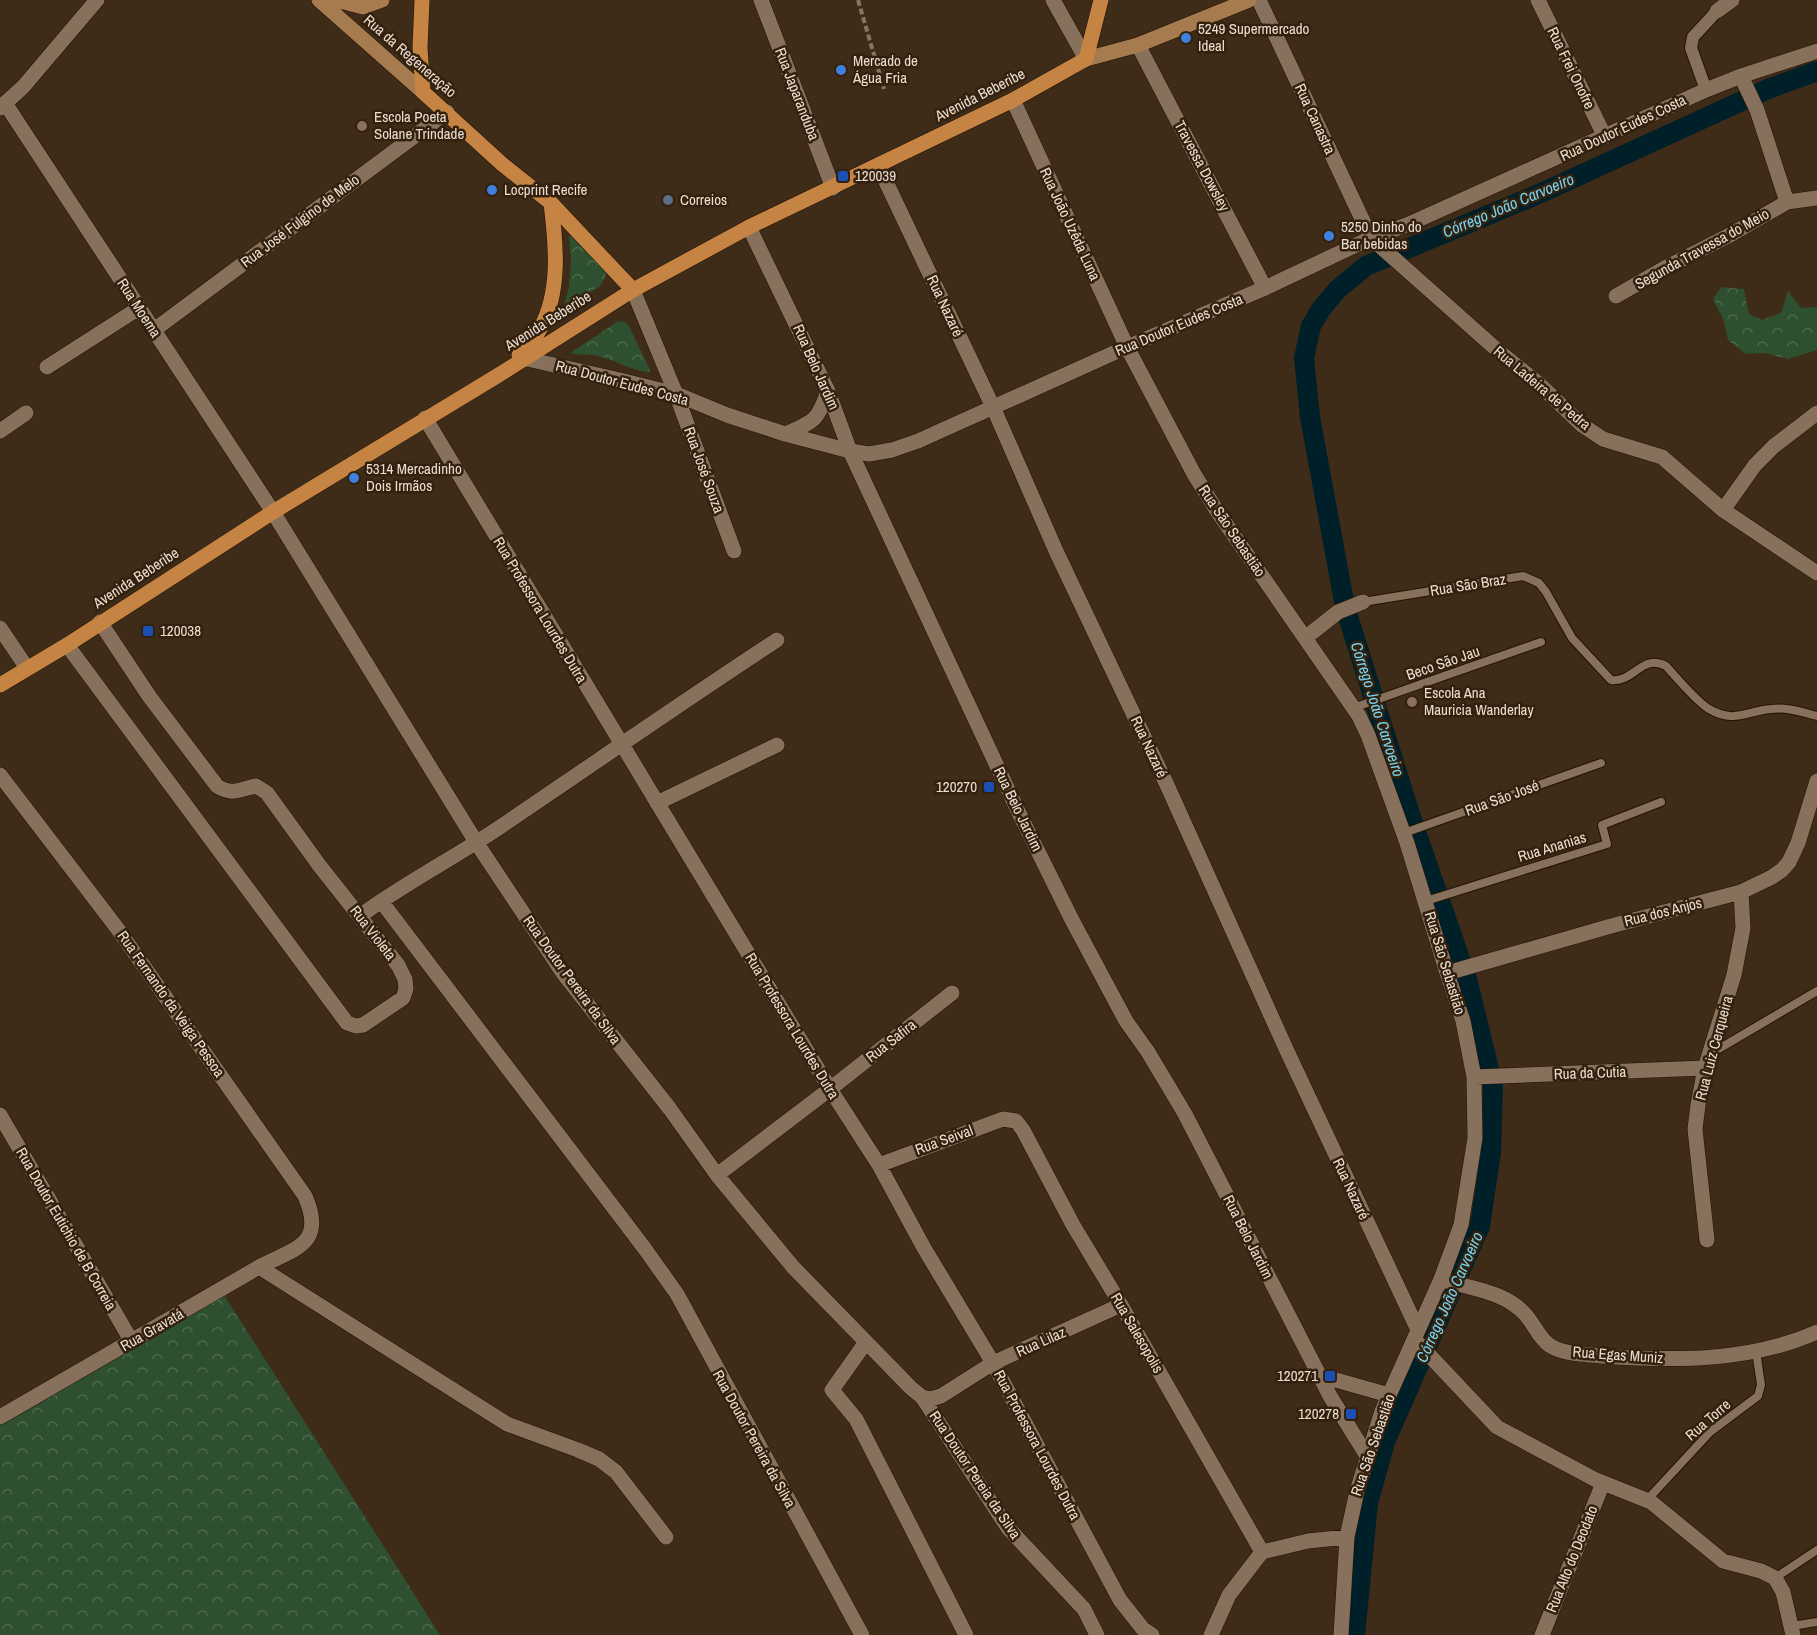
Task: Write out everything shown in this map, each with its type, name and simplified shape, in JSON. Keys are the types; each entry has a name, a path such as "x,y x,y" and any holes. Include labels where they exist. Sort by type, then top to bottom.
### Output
{"main road":[{"name":"Rua da Regeneração","path":"319,0 447,112 502,164 551,203 633,290"},
{"path":"336,0 363,7 382,0"},
{"path":"422,0 420,48 423,92"},
{"path":"1101,0 1086,59 1138,45 1249,0"},
{"name":"Avenida Beberibe","path":"0,685 67,645 273,512 633,290 749,227 1013,100 1086,59"},
{"path":"517,362 540,330 551,301 555,236 551,203"}],"street":[{"path":"3,106 23,87 97,0"},
{"name":"Rua Japaranduba","path":"761,0 833,188"},
{"path":"1053,0 1086,59"},
{"name":"Rua Canastra","path":"1259,0 1376,243"},
{"name":"Rua Frei Onofre","path":"1538,0 1605,136"},
{"path":"1706,90 1690,48 1693,37 1717,11 1732,0"},
{"name":"Travessa Dowsley","path":"1138,45 1266,288"},
{"name":"Rua Doutor Eudes Costa","path":"517,362 676,394 727,415 850,452 869,454 892,450 918,441 1127,347 1376,243 1409,224 1706,90 1743,81 1817,51"},
{"path":"1743,81 1757,110 1787,202 1817,198"},
{"name":"Rua João Uzêda Luna","path":"1013,100 1127,347"},
{"name":"Rua Moema","path":"3,106 273,512"},
{"name":"Rua José Fulgino de Melo","path":"154,330 447,112"},
{"name":"Rua Nazaré","path":"878,165 993,407 1056,551 1167,785 1416,1334 1497,1427 1603,1483 1651,1502 1723,1561 1761,1571 1774,1578"},
{"name":"Segunda Travessa do Meio","path":"1616,296 1663,269 1731,235 1787,202"},
{"name":"Rua Belo Jardim","path":"749,227 828,391 850,452 1018,811 1072,920 1126,1021 1148,1052 1185,1114 1318,1375 1367,1455"},
{"name":"Rua Ladeira de Pedra","path":"1376,243 1582,425 1603,439 1662,457 1723,510 1817,573"},
{"name":"Rua José Souza","path":"633,290 676,394 734,551"},
{"path":"47,367 139,308"},
{"name":"Rua São Sebastião","path":"1127,347 1194,474 1353,708 1368,735 1453,971 1463,1021 1479,1077 1475,1138 1469,1182 1461,1225 1445,1280 1416,1334 1382,1411 1353,1508 1347,1537 1341,1635"},
{"path":"785,434 809,424 816,418 828,391"},
{"path":"0,431 26,413"},
{"path":"1723,510 1755,465 1774,446 1817,413"},
{"name":"Rua Professora Lourdes Dutra","path":"425,418 830,1089 879,1165 924,1248 993,1364 1120,1600 1143,1629 1152,1635"},
{"name":"Rua Doutor Pereira da Silva","path":"273,512 476,842 563,973 670,1108 717,1175 793,1267 911,1388 926,1398"},
{"name":"Rua São Braz","path":"1305,638 1338,612 1363,602"},
{"name":"Rua Violeta","path":"67,645 347,1023 356,1026 363,1025 403,998 406,989 405,979 370,908 319,864 267,793 256,786 232,792 217,786 149,696 100,622"},
{"path":"0,628 27,668"},
{"name":"Rua Violeta","path":"370,908 476,842 777,640"},
{"path":"657,803 777,745"},
{"name":"Rua Fernando da Veiga Pessoa","path":"0,775 117,928 305,1196 312,1212 312,1231 304,1244"},
{"name":"Rua dos Anjos","path":"1453,971 1741,892 1772,878 1789,862 1798,843 1817,781"},
{"name":"Rua Luiz Cerqueira","path":"1707,1240 1695,1129 1707,1061 1734,975 1743,928 1741,892"},
{"name":"Rua Doutor Pereira da Silva","path":"370,908 645,1250 677,1294 862,1635"},
{"name":"Rua Safira","path":"830,1089 952,993"},
{"name":"Rua da Cutia","path":"1479,1077 1707,1061"},
{"path":"717,1175 830,1089"},
{"name":"Rua Doutor Eutichio de B Correia","path":"0,1115 132,1342"},
{"name":"Rua Seival","path":"879,1165 1003,1119 1009,1119"},
{"name":"Rua Salesopolis","path":"1009,1119 1016,1121 1023,1130 1073,1225 1262,1552"},
{"name":"Rua Gravatá","path":"0,1417 304,1244"},
{"path":"260,1267 507,1424 599,1459 616,1472 666,1537"},
{"name":"Rua Egas Muniz","path":"1445,1280 1497,1294 1525,1314 1549,1345 1568,1352 1644,1359 1724,1356 1782,1346 1817,1332"},
{"name":"Rua Lilaz","path":"926,1398 941,1396 993,1364 1121,1305"},
{"path":"866,1342 832,1390 856,1419 966,1635"},
{"path":"1318,1375 1389,1395"},
{"name":"Rua Doutor Pereia da Silva","path":"926,1398 1008,1528 1084,1609 1097,1635"},
{"name":"Rua Alto do Deodato","path":"1542,1635 1603,1483"},
{"path":"1211,1635 1229,1595 1262,1552 1308,1541 1347,1537"},
{"path":"1774,1578 1783,1592 1792,1633"}],"lane":[{"name":"Rua São Braz","path":"1363,602 1522,576 1539,583 1572,638 1611,680 1625,679 1642,667 1658,662 1666,666 1707,708 1721,714 1741,717 1773,708 1817,716"},
{"name":"Beco São Jau","path":"1353,708 1541,642"},
{"name":"Rua São José","path":"1404,833 1601,763"},
{"name":"Rua Ananias","path":"1426,901 1607,844 1602,825 1661,802"},
{"name":"Rua da Cutia","path":"1707,1061 1817,992"},
{"name":"Rua Torre","path":"1647,1500 1710,1432 1758,1396 1761,1385 1756,1351"},
{"path":"1774,1578 1817,1550"},
{"path":"1792,1633 1817,1622"}],"path":[{"path":"858,0 884,88"}],"green space":[{"path":"571,235 598,259 606,272 600,286 563,310 569,287 571,260 569,237"},
{"path":"1721,287 1744,289 1749,314 1762,320 1781,313 1788,291 1801,308 1817,307 1817,350 1788,359 1765,353 1746,354 1728,340 1724,321 1713,299"},
{"path":"622,321 628,324 649,372 636,370 595,355 570,353 617,322"},
{"path":"221,1290 440,1635 0,1635 0,1417"}],"waterway":[{"name":"Córrego João Carvoeiro","path":"1355,1635 1368,1503 1385,1442 1480,1226 1491,1152 1493,1085 1467,979 1411,817 1345,607 1310,417 1304,358 1311,326 1321,309 1338,289 1366,266 1541,193 1768,89 1817,71"}],"place":[{"name":"5249 Supermercado Ideal","path":"1186,38"},
{"name":"Mercado de Água Fria","path":"841,70"},
{"name":"Escola Poeta Solane Trindade","path":"362,126"},
{"name":"120039","path":"843,176"},
{"name":"Locprint Recife","path":"492,190"},
{"name":"Correios","path":"668,200"},
{"name":"5250 Dinho do Bar bebidas","path":"1329,236"},
{"name":"5314 Mercadinho Dois Irmãos","path":"354,478"},
{"name":"120038","path":"148,631"},
{"name":"Escola Ana Mauricia Wanderlay","path":"1412,702"},
{"name":"120270","path":"989,787"},
{"name":"120271","path":"1330,1376"},
{"name":"120278","path":"1351,1414"}]}
